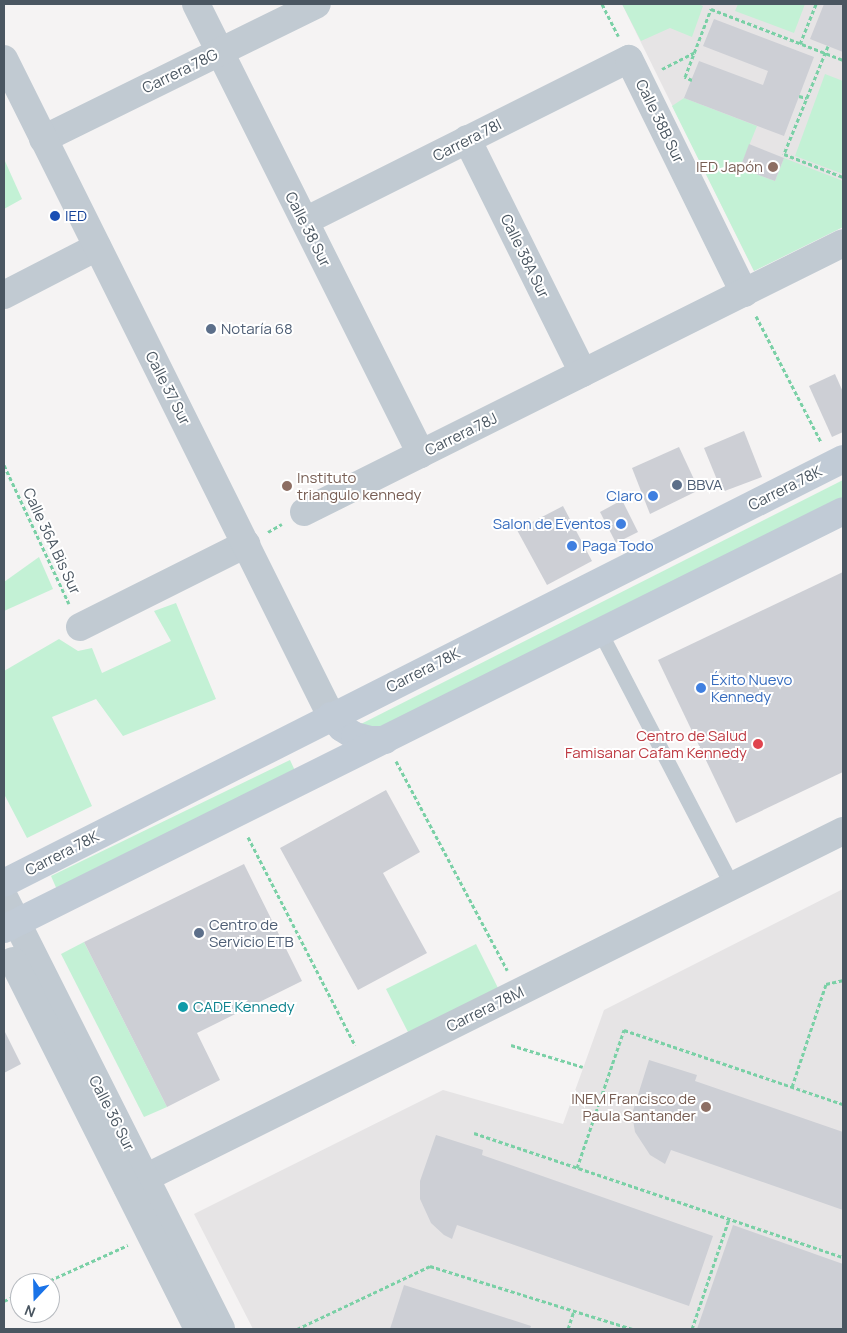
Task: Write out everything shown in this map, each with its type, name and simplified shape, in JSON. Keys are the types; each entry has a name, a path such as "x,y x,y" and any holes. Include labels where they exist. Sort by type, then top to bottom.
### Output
{"main road":[{"name":"Carrera 78K","path":"4,883 331,716 834,454"},
{"path":"8,931 389,747 600,632 843,511"},
{"path":"331,716 342,728 355,736 389,747"}],"street":[{"name":"Calle 38 Sur","path":"196,4 421,454"},
{"name":"Carrera 78G","path":"43,139 317,4"},
{"name":"Calle 37 Sur","path":"4,59 331,716"},
{"name":"Carrera 78I","path":"304,221 629,59"},
{"name":"Calle 38B Sur","path":"629,59 744,293"},
{"name":"Calle 38A Sur","path":"468,139 583,373"},
{"name":"Carrera 78J","path":"304,512 843,243"},
{"path":"4,296 97,247"},
{"path":"80,627 246,544"},
{"name":"Carrera 78M","path":"136,1182 843,831"},
{"name":"Calle 36 Sur","path":"4,897 8,931 136,1182 221,1329"},
{"name":"Calle 36 Sur","path":"136,1182 150,1234 198,1329"}],"lane":[{"path":"600,632 732,886"}],"path":[{"path":"602,4 629,59"},
{"path":"692,80 685,77 714,4"},
{"path":"800,44 816,4"},
{"path":"712,9 843,60"},
{"path":"704,30 709,31"},
{"path":"828,46 784,154 843,177"},
{"path":"656,72 695,53"},
{"path":"799,96 807,98"},
{"path":"744,293 834,454"},
{"name":"Calle 36A Bis Sur","path":"4,466 80,627"},
{"path":"246,544 304,512"},
{"path":"389,747 520,992"},
{"path":"248,835 366,1068"},
{"path":"792,1087 826,984 843,980"},
{"path":"578,1168 624,1030 843,1104"},
{"path":"511,1044 583,1067"},
{"path":"474,1134 843,1257"},
{"path":"692,1329 729,1219"},
{"path":"60,1276 150,1234"},
{"path":"297,1329 430,1266 632,1329"},
{"path":"568,1329 574,1311"}],"shaded area":[{"name":"IED Japón","path":"622,4 843,4 843,227 754,271"},
{"name":"INEM Francisco de Paula Santander","path":"843,889 843,1329 253,1329 194,1214 443,1090 563,1124 604,1010"}],"green space":[{"path":"622,4 698,4 703,6 692,37 670,28 641,41"},
{"path":"738,4 805,4 794,33 735,11"},
{"path":"825,74 843,81 843,174 795,156"},
{"path":"684,98 757,126 740,168 775,181 784,158 843,181 843,227 754,271 672,106"},
{"path":"4,159 22,199 4,209"},
{"path":"843,480 843,503 387,730 357,726"},
{"path":"39,557 53,589 4,611 4,582"},
{"path":"176,603 216,699 123,736 96,699 52,717 92,806 27,838 4,794 4,671 59,639 78,651 92,648 102,673 171,641 154,611"},
{"path":"290,760 297,775 58,892 51,876"},
{"path":"84,942 167,1107 144,1117 61,954"},
{"path":"476,944 500,992 410,1036 386,989"}],"building":[{"path":"824,4 843,4 843,52 810,39"},
{"path":"714,19 814,57 784,136 684,98 699,61 763,85 768,71 703,46"},
{"path":"749,144 784,158 775,181 740,168"},
{"path":"835,374 843,392 843,432 832,437 809,386"},
{"path":"744,431 762,477 722,492 704,448"},
{"path":"679,447 699,490 650,514 632,468"},
{"path":"622,500 638,532 616,543 600,512"},
{"path":"563,506 592,561 547,585 517,530"},
{"path":"843,572 843,772 736,823 658,660"},
{"path":"386,790 420,852 383,873 427,953 358,990 280,848"},
{"name":"CADE Kennedy","path":"244,864 302,981 197,1033 220,1080 167,1107 84,942"},
{"path":"4,1030 21,1064 4,1073"},
{"path":"649,1060 697,1075 695,1081 843,1132 843,1210 671,1150 665,1164 650,1155 635,1132 632,1114"},
{"path":"436,1135 483,1150 482,1155 713,1236 689,1306 457,1225 452,1239 444,1235 431,1223 420,1199 420,1181"},
{"path":"733,1225 843,1264 843,1329 697,1329"},
{"path":"404,1285 531,1326 530,1329 390,1329"}],"place":[{"name":"IED Japón","path":"773,167"},
{"name":"IED","path":"55,216"},
{"name":"Notaría 68","path":"211,329"},
{"name":"BBVA","path":"677,485"},
{"name":"Instituto triangulo kennedy","path":"287,486"},
{"name":"Claro","path":"653,496"},
{"name":"Salon de Eventos","path":"621,524"},
{"name":"Paga Todo","path":"572,546"},
{"name":"Éxito Nuevo Kennedy","path":"701,688"},
{"name":"Centro de Salud Famisanar Cafam Kennedy","path":"758,744"},
{"name":"Centro de Servicio ETB","path":"199,933"},
{"name":"CADE Kennedy","path":"183,1007"},
{"name":"INEM Francisco de Paula Santander","path":"706,1107"}]}
